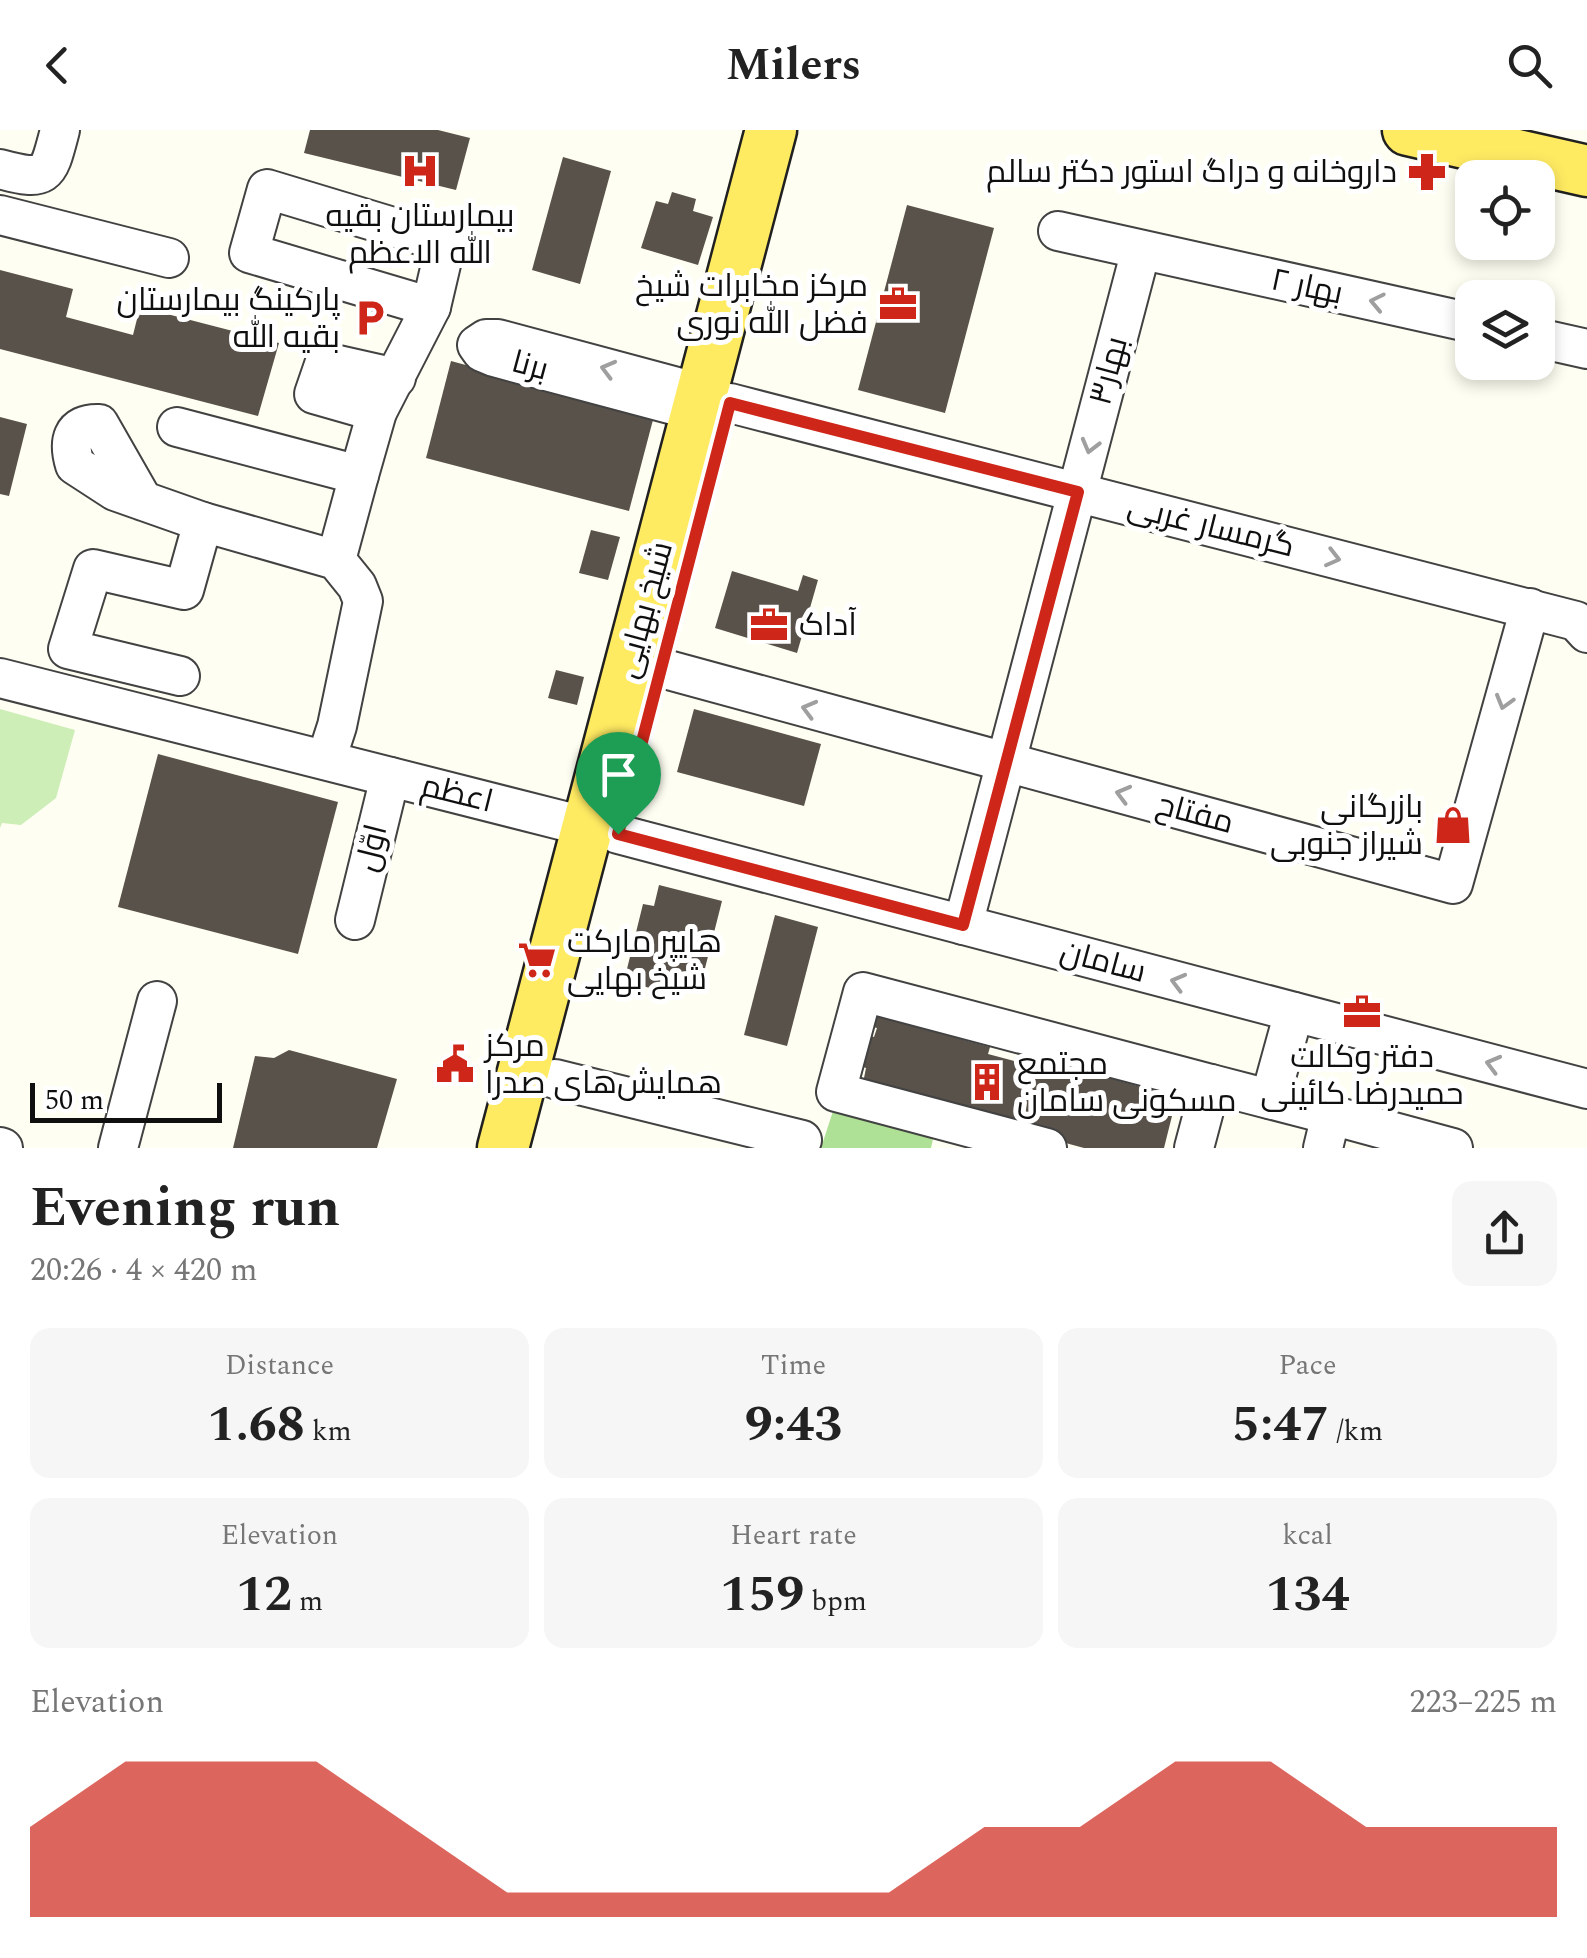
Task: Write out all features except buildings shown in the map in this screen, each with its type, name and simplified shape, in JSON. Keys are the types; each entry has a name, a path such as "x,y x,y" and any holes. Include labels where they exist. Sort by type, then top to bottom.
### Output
{"main road":[{"name":"شیخ بهایی","path":"530,1122 710,403 772,130"},
{"name":"شیخ بهایی","path":"603,831 661,668 710,403 801,130"},
{"path":"1408,130 1587,171"},
{"path":"1544,130 1587,140"}],"street":[{"path":"0,169 29,177 46,172 60,130"},
{"path":"336,560 378,412 431,307 446,243 267,189 249,252 431,307"},
{"path":"0,215 169,258"},
{"name":"بهار ۲","path":"1058,232 1455,320"},
{"name":"بهار۳","path":"963,925 1141,250"},
{"path":"1555,342 1587,349"},
{"path":"378,412 314,394 325,362 396,378"},
{"name":"گرمسار غربی","path":"710,403 1078,492 1583,622"},
{"path":"177,426 359,475"},
{"path":"142,501 336,560 358,586 363,601 337,726 326,760"},
{"path":"180,676 68,648 93,569 184,590 202,522"},
{"name":"مفتاح","path":"661,668 1454,884 1530,608"},
{"name":"اعظم","path":"0,678 603,831"},
{"name":"اوّل","path":"355,920 390,777"},
{"name":"سامان","path":"603,831 1587,1089"},
{"path":"1047,1148 836,1092 863,992 1270,1099 1327,1132 1453,1148"},
{"path":"118,1148 158,1001"},
{"path":"1270,1099 1294,1012"},
{"path":"1194,1148 1211,1084"},
{"path":"530,1122 802,1140"}],"green space":[{"path":"0,709 75,730 56,798 21,825 2,823 0,828"},
{"path":"835,1105 934,1134 931,1148 821,1148"}],"place":[{"name":"بیمارستان بقیه الله الاعظم","path":"420,171"},
{"name":"داروخانه و دراگ استور دکتر سالم","path":"1427,172"},
{"name":"مرکز مخابرات شیخ فضل الله نوری","path":"898,304"},
{"name":"پارکینگ بیمارستان بقیه الله","path":"370,318"},
{"name":"آداک","path":"769,625"},
{"name":"بازرگانی شیراز جنوبی","path":"1453,825"},
{"name":"هایپر مارکت شیخ بهایی","path":"537,960"},
{"name":"دفتر وکالت حمیدرضا کائینی","path":"1362,1012"},
{"name":"مرکز همایش‌های صدرا","path":"455,1064"},
{"name":"مجتمع مسکونی سامان","path":"987,1082"}],"route":[{"path":"730,403 1078,492 963,925 618,834 730,403"}]}
